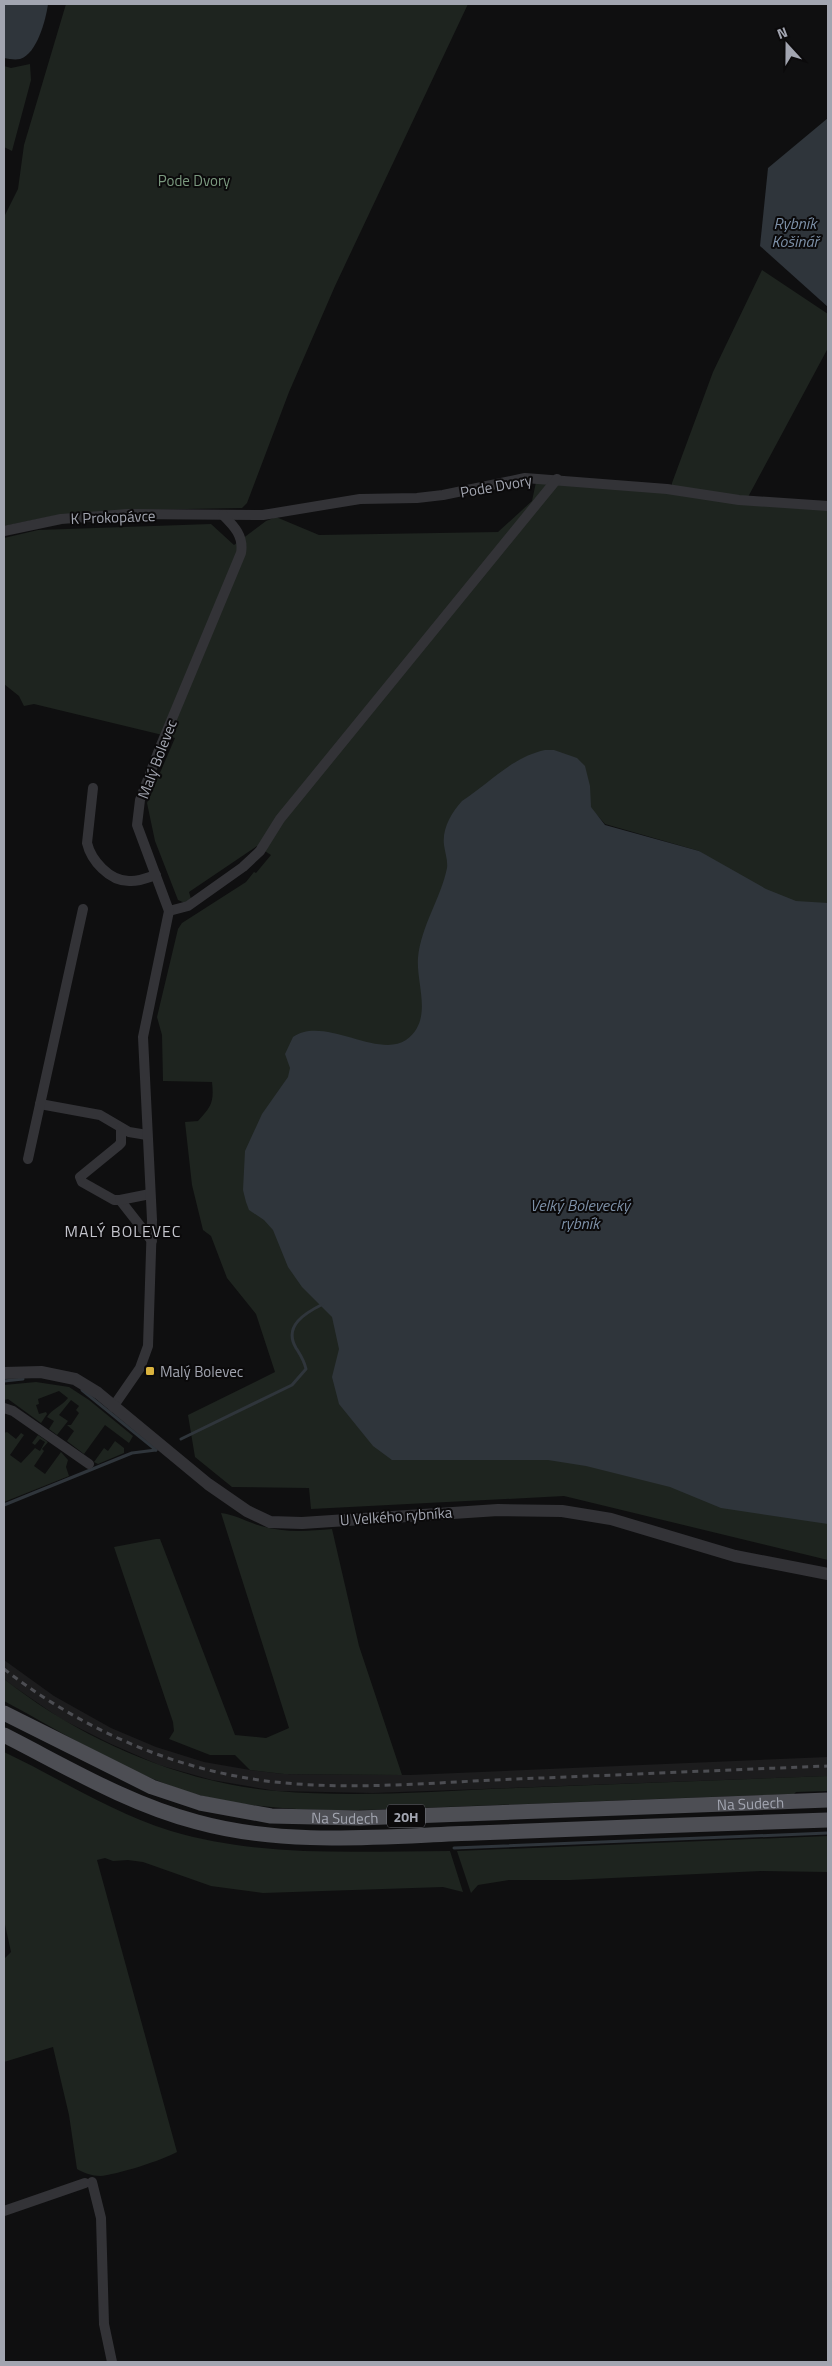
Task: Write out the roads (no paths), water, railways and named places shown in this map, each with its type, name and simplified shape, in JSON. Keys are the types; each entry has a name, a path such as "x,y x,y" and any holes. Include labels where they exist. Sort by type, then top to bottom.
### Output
{"main road":[{"name":"Na Sudech","path":"4,1713 152,1787 200,1803 271,1816 358,1818 828,1800"},
{"name":"Na Sudech","path":"4,1735 100,1785 158,1810 222,1828 270,1836 358,1837 828,1820"}],"street":[{"name":"Pode Dvory","path":"223,515 263,515 360,499 434,496 525,478 556,479 667,490 739,500 828,506"},
{"path":"113,1407 140,1368 148,1346 152,1241 143,1038 169,911 188,906 243,867 260,852 280,819 556,479"},
{"name":"K Prokopávce","path":"4,531 61,519 128,514 223,515"},
{"name":"Malý Bolevec","path":"169,911 137,825 138,812 159,750 242,553 238,531 223,515"},
{"path":"94,788 87,843 89,851 97,862 117,878 127,881 138,881 156,875"},
{"path":"28,1159 84,909"},
{"path":"40,1104 100,1115 121,1128 137,1134 147,1135"},
{"path":"121,1128 121,1143 80,1177 82,1182 114,1200 150,1194"},
{"path":"120,1200 152,1241"},
{"name":"U Velkého rybníka","path":"4,1373 28,1371 60,1374 83,1384 208,1484 247,1511 270,1522 304,1523 498,1510 562,1511 611,1519 735,1556 828,1574"},
{"path":"4,1408 13,1411 88,1464"},
{"path":"4,2208 88,2183 101,2218 104,2324 112,2362"}],"water":[{"path":"4,4 48,4 43,27 36,43 26,56 20,59 4,58"},
{"name":"Rybník Košinář","path":"828,118 828,307 760,246 768,168"},
{"name":"Velký Bolevecký rybník","path":"545,750 554,750 577,758 585,766 590,786 591,807 605,825 699,851 766,889 796,901 828,903 828,1524 721,1508 670,1487 586,1466 548,1460 392,1460 373,1446 339,1404 332,1377 339,1349 332,1317 302,1287 288,1267 273,1230 264,1220 249,1210 246,1202 243,1190 245,1151 262,1114 288,1077 290,1068 285,1054 293,1037 305,1032 319,1031 335,1033 366,1042 394,1044 406,1040 414,1032 422,1012 418,958 423,935 447,868 444,833 448,822 462,801 502,771 522,758"}],"waterway":[{"path":"181,1439 292,1385 306,1369 293,1340 292,1333 294,1327 303,1316 323,1304"},
{"path":"4,1381 23,1379"},
{"path":"82,1390 156,1450"},
{"path":"4,1505 132,1453 156,1450"},
{"path":"454,1848 828,1833"}],"railway":[{"path":"4,1669 35,1692 68,1712 137,1746 173,1760 209,1770 285,1783 343,1786 401,1785 828,1766"}],"place":[{"name":"Malý Bolevec","path":"150,1371"}],"district":[{"name":"MALÝ BOLEVEC","path":"123,1231"}]}
